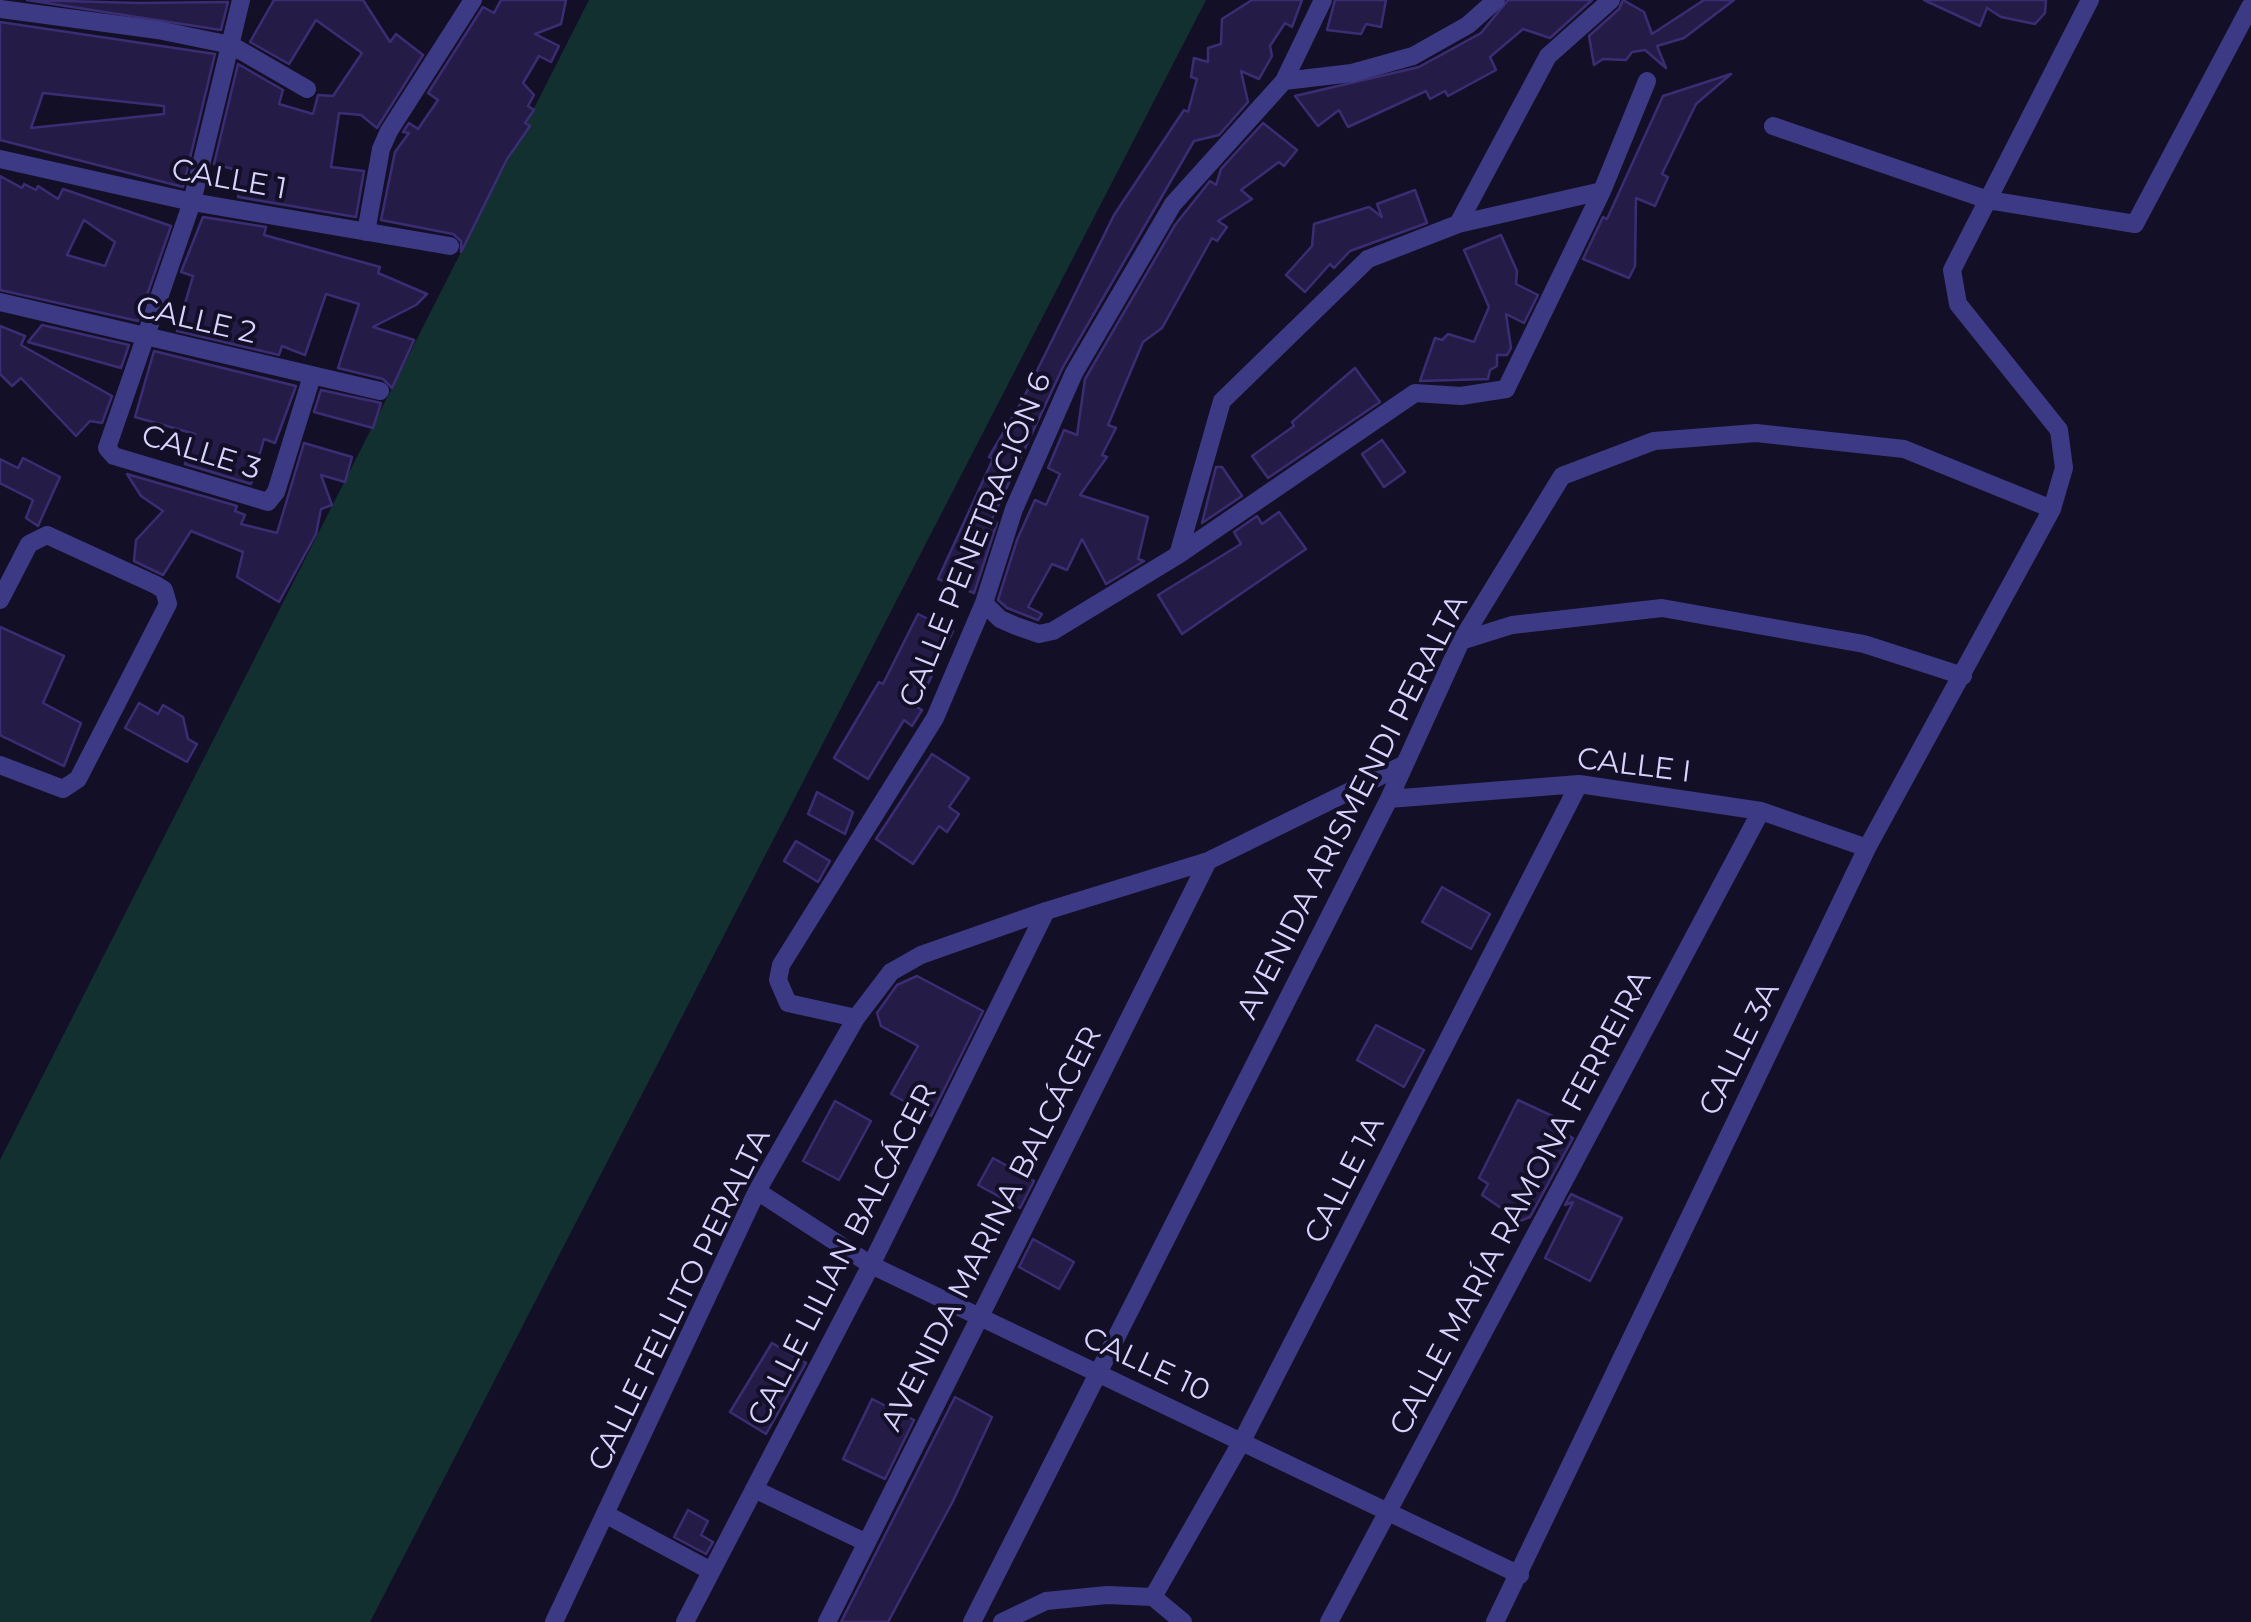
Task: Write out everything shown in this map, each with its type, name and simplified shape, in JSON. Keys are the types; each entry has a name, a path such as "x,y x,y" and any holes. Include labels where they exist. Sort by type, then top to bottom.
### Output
{"street":[{"path":"143,338 192,202 242,0"},
{"path":"366,232 381,149 389,131 473,0"},
{"name":"CALLE PENETRACIÓN 6","path":"856,1018 788,1003 778,980 780,965 935,718 984,603 1014,509 1074,373 1173,204 1284,82 1323,0"},
{"path":"1284,82 1352,72 1413,56 1468,25 1496,0"},
{"path":"1458,224 1548,56 1611,0"},
{"name":"CALLE 3A","path":"1495,1622 1867,848 2052,508 2064,468 2059,430 1958,304 1952,270 2090,0"},
{"path":"0,8 158,30 230,45 307,89"},
{"path":"1774,126 1988,200 2134,224 2250,8"},
{"path":"984,603 1000,619 1016,626 1038,634 1053,631 1178,555 1414,393 1461,396 1506,389 1602,191 1647,81"},
{"name":"CALLE 1","path":"0,159 192,202 450,246"},
{"path":"1178,555 1222,401 1368,259 1458,224 1602,191"},
{"name":"CALLE 2","path":"0,302 380,391"},
{"name":"CALLE 3","path":"143,338 107,448 114,456 268,502 276,492 312,376"},
{"name":"AVENIDA ARISMENDI PERALTA","path":"972,1622 1389,799 1461,641 1562,476 1654,440 1756,433 1904,449 2052,508"},
{"path":"0,600 29,544 47,535 156,585 164,590 168,604 78,779 62,790 0,766"},
{"path":"1461,641 1512,625 1662,608 1864,644 1963,676"},
{"name":"CALLE FELLITO PERALTA","path":"554,1622 757,1191 856,1018 891,972 905,962 1046,911 1208,861 1404,764"},
{"name":"CALLE I","path":"1389,799 1579,784 1761,811 1867,848"},
{"name":"CALLE 1A","path":"1153,1597 1242,1440 1579,784"},
{"name":"CALLE MARÍA RAMONA FERREIRA","path":"1329,1622 1761,811"},
{"name":"AVENIDA MARINA BALCÁCER","path":"827,1622 1208,861"},
{"name":"CALLE LILIAN BALCÁCER","path":"685,1622 871,1265 1046,911"},
{"name":"CALLE 10","path":"757,1191 871,1265 1242,1440 1386,1514 1520,1574"},
{"path":"754,1489 865,1542"},
{"path":"607,1515 711,1571"},
{"path":"1002,1622 1046,1600 1107,1594 1153,1597 1183,1622"}],"green space":[{"path":"589,0 1206,0 370,1622 0,1622 0,1160"}],"building":[{"path":"27,0 139,3 228,2 221,30"},
{"path":"274,0 363,0 390,42 396,34 423,55 377,128 361,115 339,113 331,167 364,171 356,217 238,197 240,171 214,164 238,64 283,90 279,104 313,114 318,95 333,96 362,53 316,20 289,64 250,42"},
{"path":"501,0 566,0 561,24 535,34 559,46 551,62 539,56 523,83 534,95 528,106 534,110 525,123 530,126 507,159 461,252 461,241 453,234 381,220 395,152 409,133 403,132 409,123 418,129 438,100 428,93 483,7 494,13"},
{"path":"1252,0 1302,0 1292,27 1285,23 1270,46 1272,56 1259,79 1241,71 1248,102 1219,135 1194,141 1063,367 992,519 997,523 974,593 938,579 993,459 989,457 1022,401 1114,215 1184,110 1188,112 1197,79 1191,77 1194,58 1208,62 1208,48 1221,44 1222,19"},
{"path":"1335,0 1386,0 1381,27 1366,24 1361,34 1327,30"},
{"path":"1508,0 1592,0 1550,38 1523,29 1490,57 1496,70 1448,96 1445,91 1430,99 1426,91 1348,127 1339,110 1318,126 1295,96 1419,67 1481,33"},
{"path":"1623,0 1644,12 1652,34 1704,0 1734,0 1684,38 1657,46 1666,68 1645,50 1632,52 1626,60 1603,59 1594,65 1589,36 1619,9"},
{"path":"1924,0 2046,0 2045,13 2035,24 2001,17 1987,8 1980,26"},
{"path":"0,22 215,54 183,187 0,140","holes":["43,93 164,106 164,114 31,128"]},
{"path":"1731,74 1696,104 1662,174 1668,177 1655,206 1636,198 1635,266 1629,278 1583,259 1603,217 1607,219 1663,96"},
{"path":"1263,123 1297,150 1284,166 1279,162 1241,190 1252,199 1218,221 1227,227 1217,241 1212,238 1162,328 1143,342 1108,425 1116,428 1102,455 1107,457 1080,495 1148,517 1138,559 1144,561 1106,584 1082,539 1067,570 1052,564 1028,607 1042,614 1038,620 1007,608 998,600 1017,540 1035,500 1046,505 1060,474 1048,468 1064,430 1077,435 1085,379 1175,225 1210,181 1216,185 1221,169"},
{"path":"0,176 22,188 24,184 36,190 38,186 58,199 63,189 171,226 138,321 0,290","holes":["84,220 115,242 105,266 67,255"]},
{"path":"1415,190 1427,223 1350,251 1334,268 1330,264 1305,292 1286,275 1312,246 1314,224 1369,207 1382,217 1377,204"},
{"path":"203,217 266,227 264,235 380,267 378,273 427,294 416,305 373,327 414,340 392,388 383,379 338,368 359,304 326,294 305,355 282,346 279,355 177,331 193,276 181,272"},
{"path":"1501,235 1517,271 1516,284 1538,295 1524,323 1506,314 1511,348 1507,355 1497,355 1497,366 1490,370 1488,379 1420,381 1435,338 1442,340 1448,334 1474,342 1489,307 1464,250"},
{"path":"42,325 129,345 121,368 28,342"},
{"path":"0,326 25,336 21,345 112,396 102,423 90,421 76,436 21,378 12,386 0,374"},
{"path":"154,351 296,386 275,443 264,439 251,484 185,464 195,434 135,417"},
{"path":"1355,368 1380,402 1268,478 1252,456 1294,426 1292,422"},
{"path":"321,390 381,403 373,428 314,412"},
{"path":"1382,440 1405,472 1384,487 1362,454"},
{"path":"304,443 352,457 345,482 321,475 332,505 321,509 316,534 279,602 237,577 243,552 191,531 163,575 134,561 136,540 163,511 141,496 127,474 237,506 235,511 245,515 241,524 277,533"},
{"path":"23,458 60,477 38,526 26,518 33,500 0,483 0,459 18,468"},
{"path":"1216,467 1222,467 1242,496 1202,523"},
{"path":"1279,512 1306,549 1182,634 1158,595 1241,544 1234,532 1257,516 1262,524"},
{"path":"918,614 953,631 917,707 922,710 912,726 904,720 868,779 834,758 879,682 883,684"},
{"path":"0,627 64,656 43,703 81,723 64,766 0,735"},
{"path":"139,703 158,714 163,705 183,717 188,739 197,744 187,762 125,728"},
{"path":"932,754 969,778 949,807 959,814 947,832 939,826 913,864 876,839"},
{"path":"817,792 853,812 845,834 808,814"},
{"path":"796,841 830,861 818,882 784,861"},
{"path":"1442,887 1490,914 1471,949 1422,922"},
{"path":"917,976 983,1011 931,1116 891,1094 918,1046 881,1026 877,1013 897,985"},
{"path":"1376,1025 1424,1050 1404,1087 1357,1060"},
{"path":"1518,1100 1561,1120 1557,1130 1573,1138 1530,1217 1520,1221 1482,1195 1488,1184 1479,1178"},
{"path":"835,1101 871,1121 839,1180 803,1161"},
{"path":"993,1158 1034,1181 1020,1208 978,1185"},
{"path":"1571,1194 1622,1218 1590,1281 1545,1258 1573,1202 1565,1205"},
{"path":"1033,1239 1074,1262 1059,1289 1019,1267"},
{"path":"772,1343 806,1363 766,1434 730,1412"},
{"path":"955,1397 992,1417 953,1501 888,1622 841,1622"},
{"path":"872,1399 914,1420 885,1479 843,1459"},
{"path":"688,1510 708,1521 701,1535 713,1542 706,1554 674,1537"}]}
